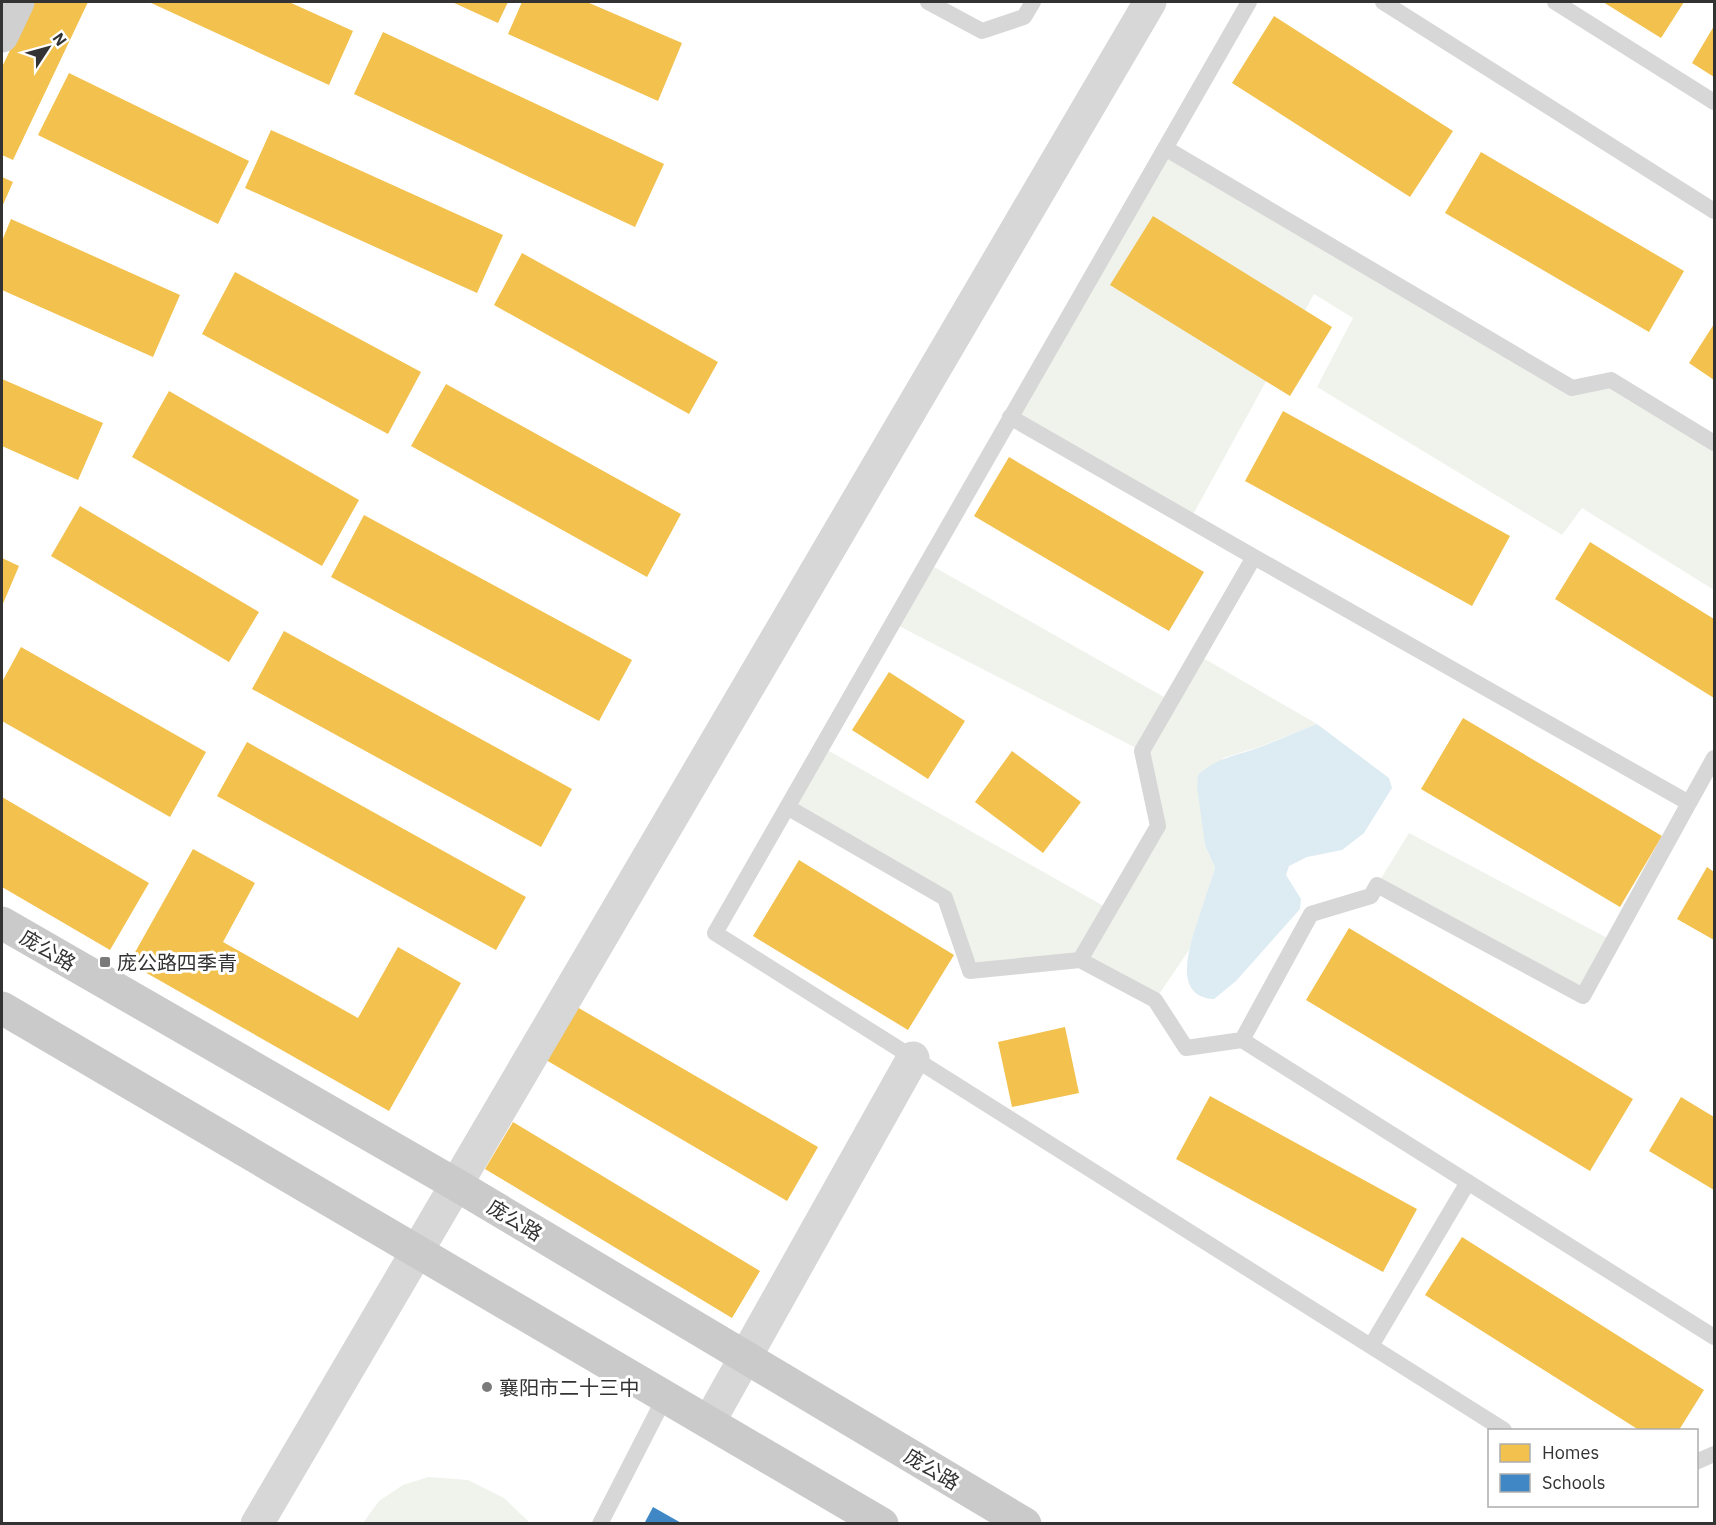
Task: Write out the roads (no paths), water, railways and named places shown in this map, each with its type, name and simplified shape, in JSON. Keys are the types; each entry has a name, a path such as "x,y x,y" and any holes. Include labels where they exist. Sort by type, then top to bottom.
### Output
{"main road":[{"path":"2,36 18,2"},
{"name":"庞公路","path":"2,923 455,1184 1025,1524"},
{"path":"2,1008 882,1524"}],"street":[{"path":"256,1524 1150,2"},
{"path":"709,1422 913,1058"}],"lane":[{"path":"928,2 982,31 1024,17 1033,2"},
{"path":"1249,2 715,933 1501,1429"},
{"path":"1383,2 1714,211"},
{"path":"1555,2 1714,102"},
{"path":"1165,148 1572,388 1611,380 1714,443"},
{"path":"1010,417 1689,803"},
{"path":"1080,960 1158,826 1142,751 1254,557"},
{"path":"1242,1040 1311,914 1371,897 1377,885 1583,996 1714,758"},
{"path":"787,807 945,898 970,971 1080,960 1155,1000 1186,1048 1242,1040 1714,1337"},
{"path":"1371,1346 1468,1182"},
{"path":"600,1524 665,1397"},
{"path":"1698,1461 1714,1454"}],"place":[{"name":"庞公路四季青","path":"105,962"},
{"name":"襄阳市二十三中","path":"487,1387"}]}
